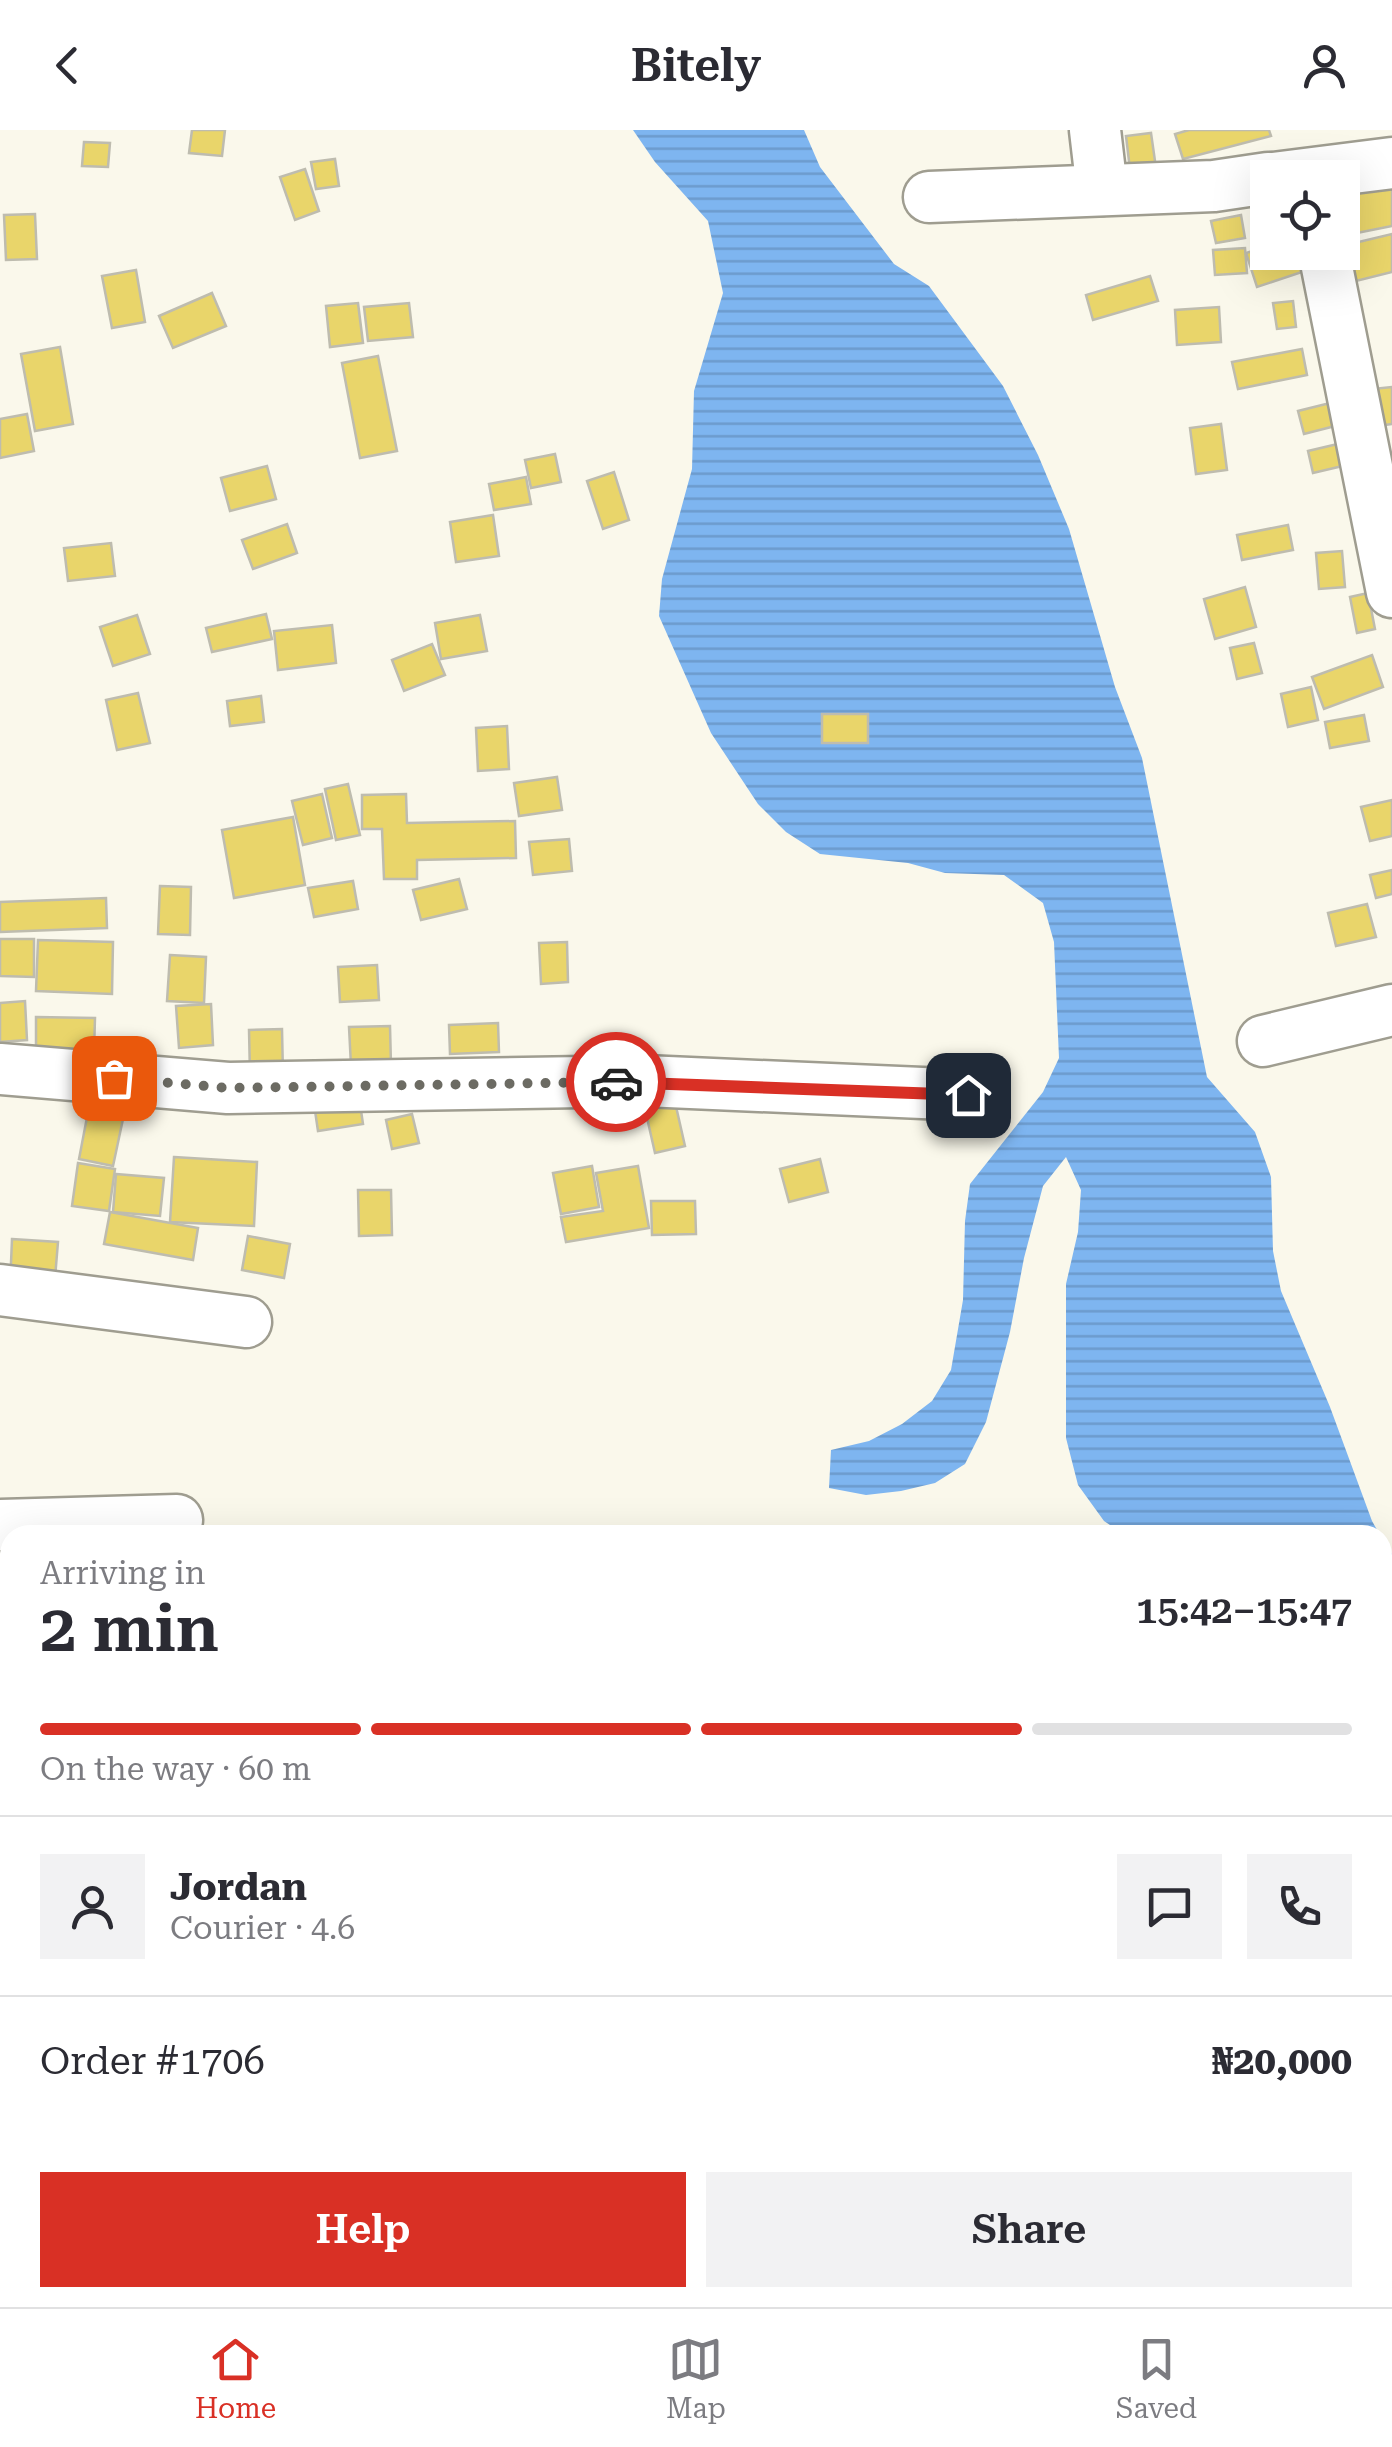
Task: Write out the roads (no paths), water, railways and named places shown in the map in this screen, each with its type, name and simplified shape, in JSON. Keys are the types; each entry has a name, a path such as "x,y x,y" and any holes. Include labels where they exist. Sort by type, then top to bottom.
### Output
{"street":[{"path":"1095,130 1102,190"},
{"path":"1360,164 1392,163"},
{"path":"929,197 1214,186 1250,177"},
{"path":"1328,270 1392,592"},
{"path":"1263,1041 1392,1010"},
{"path":"0,1070 228,1088 645,1081 968,1095"},
{"path":"0,1290 246,1322"},
{"path":"0,1525 177,1520"}],"water":[{"path":"633,130 804,130 820,167 894,264 929,286 1003,386 1069,529 1115,687 1142,758 1207,1077 1255,1132 1271,1177 1273,1251 1281,1291 1374,1525 1110,1525 1104,1521 1078,1485 1066,1438 1066,1284 1078,1232 1081,1190 1066,1157 1043,1186 986,1422 965,1464 935,1483 901,1491 866,1495 829,1488 831,1450 869,1441 902,1424 932,1401 951,1370 963,1300 970,1184 1043,1092 1059,1058 1054,942 1043,903 1004,875 945,873 908,863 820,854 786,832 758,804 711,733 659,616 662,579 692,469 694,391 723,293 708,221 655,162"}]}
